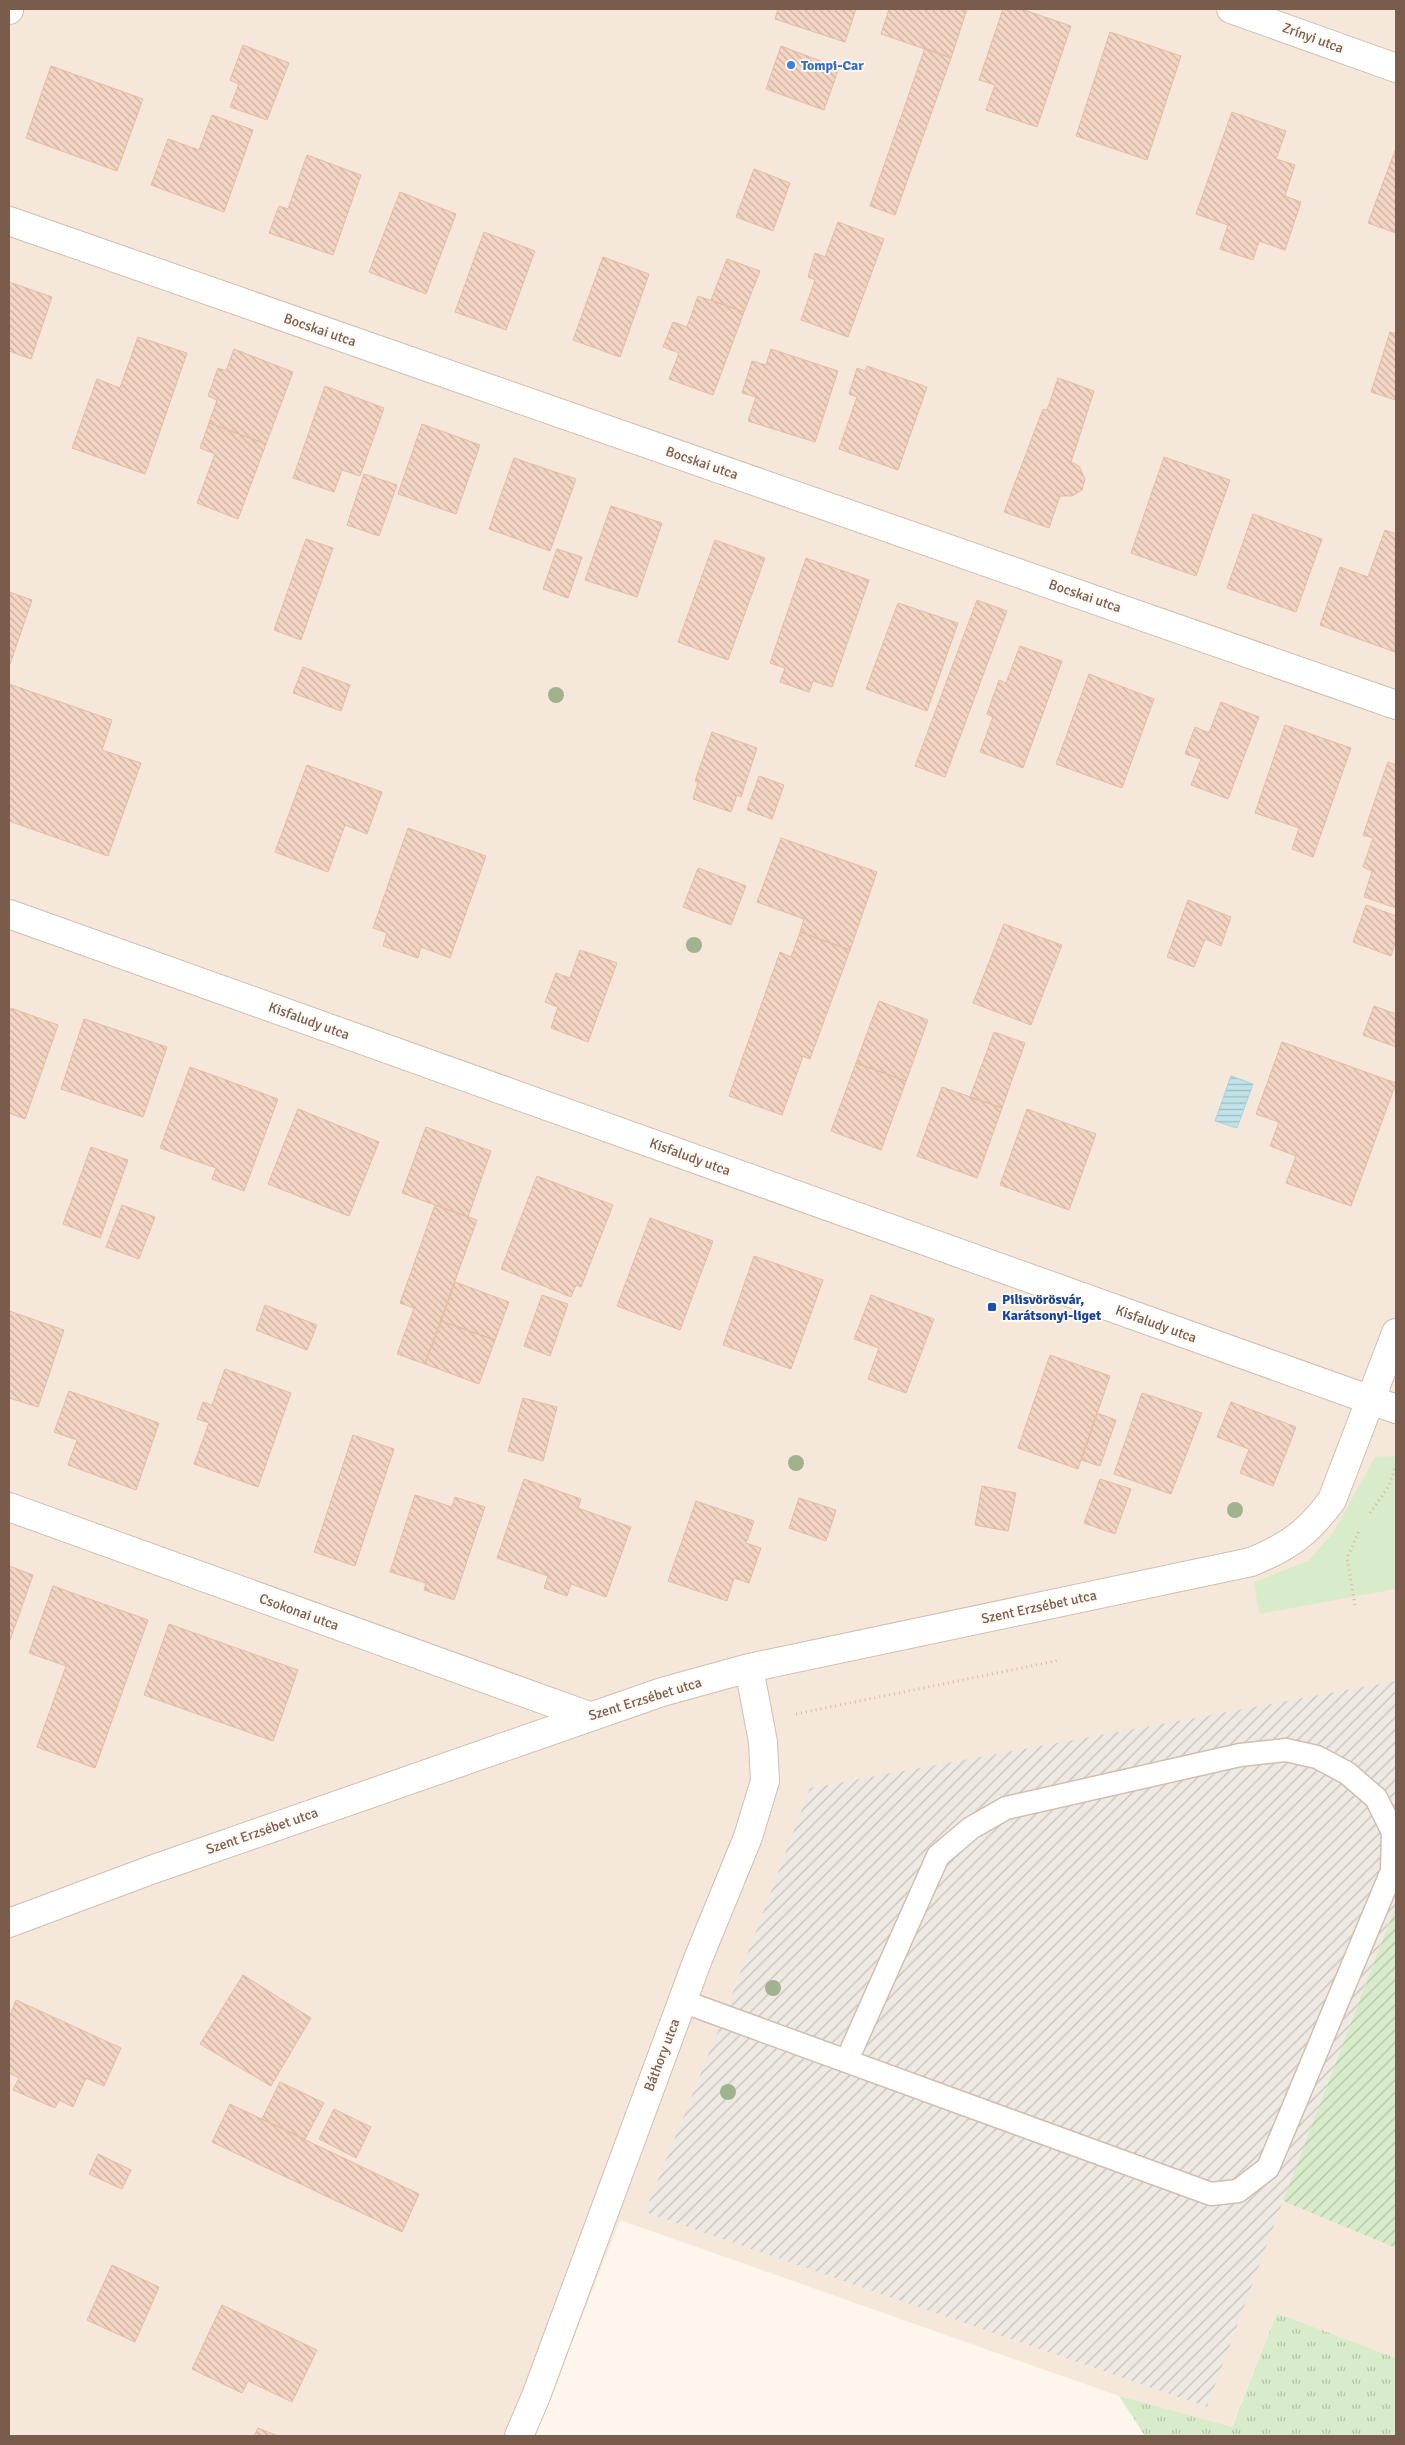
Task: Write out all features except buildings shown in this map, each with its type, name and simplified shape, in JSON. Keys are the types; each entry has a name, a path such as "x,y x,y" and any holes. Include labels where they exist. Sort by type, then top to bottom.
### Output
{"street":[{"name":"Zrínyi utca","path":"1231,9 1396,68"},
{"name":"Bocskai utca","path":"9,221 1396,705"},
{"name":"Kisfaludy utca","path":"9,914 1384,1405"},
{"name":"Szent Erzsébet utca","path":"9,1923 160,1866 662,1692 749,1668 1251,1562 1276,1552 1298,1538 1316,1523 1332,1500 1384,1405 1396,1333"},
{"name":"Csokonai utca","path":"9,1507 589,1716"},
{"name":"Báthory utca","path":"518,2436 536,2396 682,2001 748,1836 765,1781 763,1742 749,1668"}],"lane":[{"path":"682,2001 1211,2194 1238,2191 1268,2168 1392,1871 1393,1832 1376,1798 1347,1773 1317,1757 1286,1750 1240,1755 1006,1808 970,1828 938,1856 847,2060"}],"path":[{"path":"1367,1518 1389,1486 1396,1465"},
{"path":"1355,1605 1347,1558 1361,1526"},
{"path":"758,1722 1060,1660"}],"shaded area":[{"path":"9,9 1396,9 1396,2358 1277,2313 1231,2428 1119,2396 620,2220 535,2436 9,2436"},
{"path":"1396,1681 1396,1903 1207,2407 645,2212 724,2016 810,1788"}],"green space":[{"path":"1396,1456 1396,1589 1259,1614 1254,1582 1308,1561 1333,1533 1375,1457"},
{"path":"1396,1905 1396,2248 1283,2201"},
{"path":"1277,2313 1396,2358 1396,2436 1145,2436 1119,2396 1232,2427"}],"water":[{"path":"1231,1076 1253,1084 1237,1128 1215,1121"}],"place":[{"name":"Tompi-Car","path":"791,65"},
{"name":"Pilisvörösvár, Karátsonyi-liget","path":"992,1307"}]}
